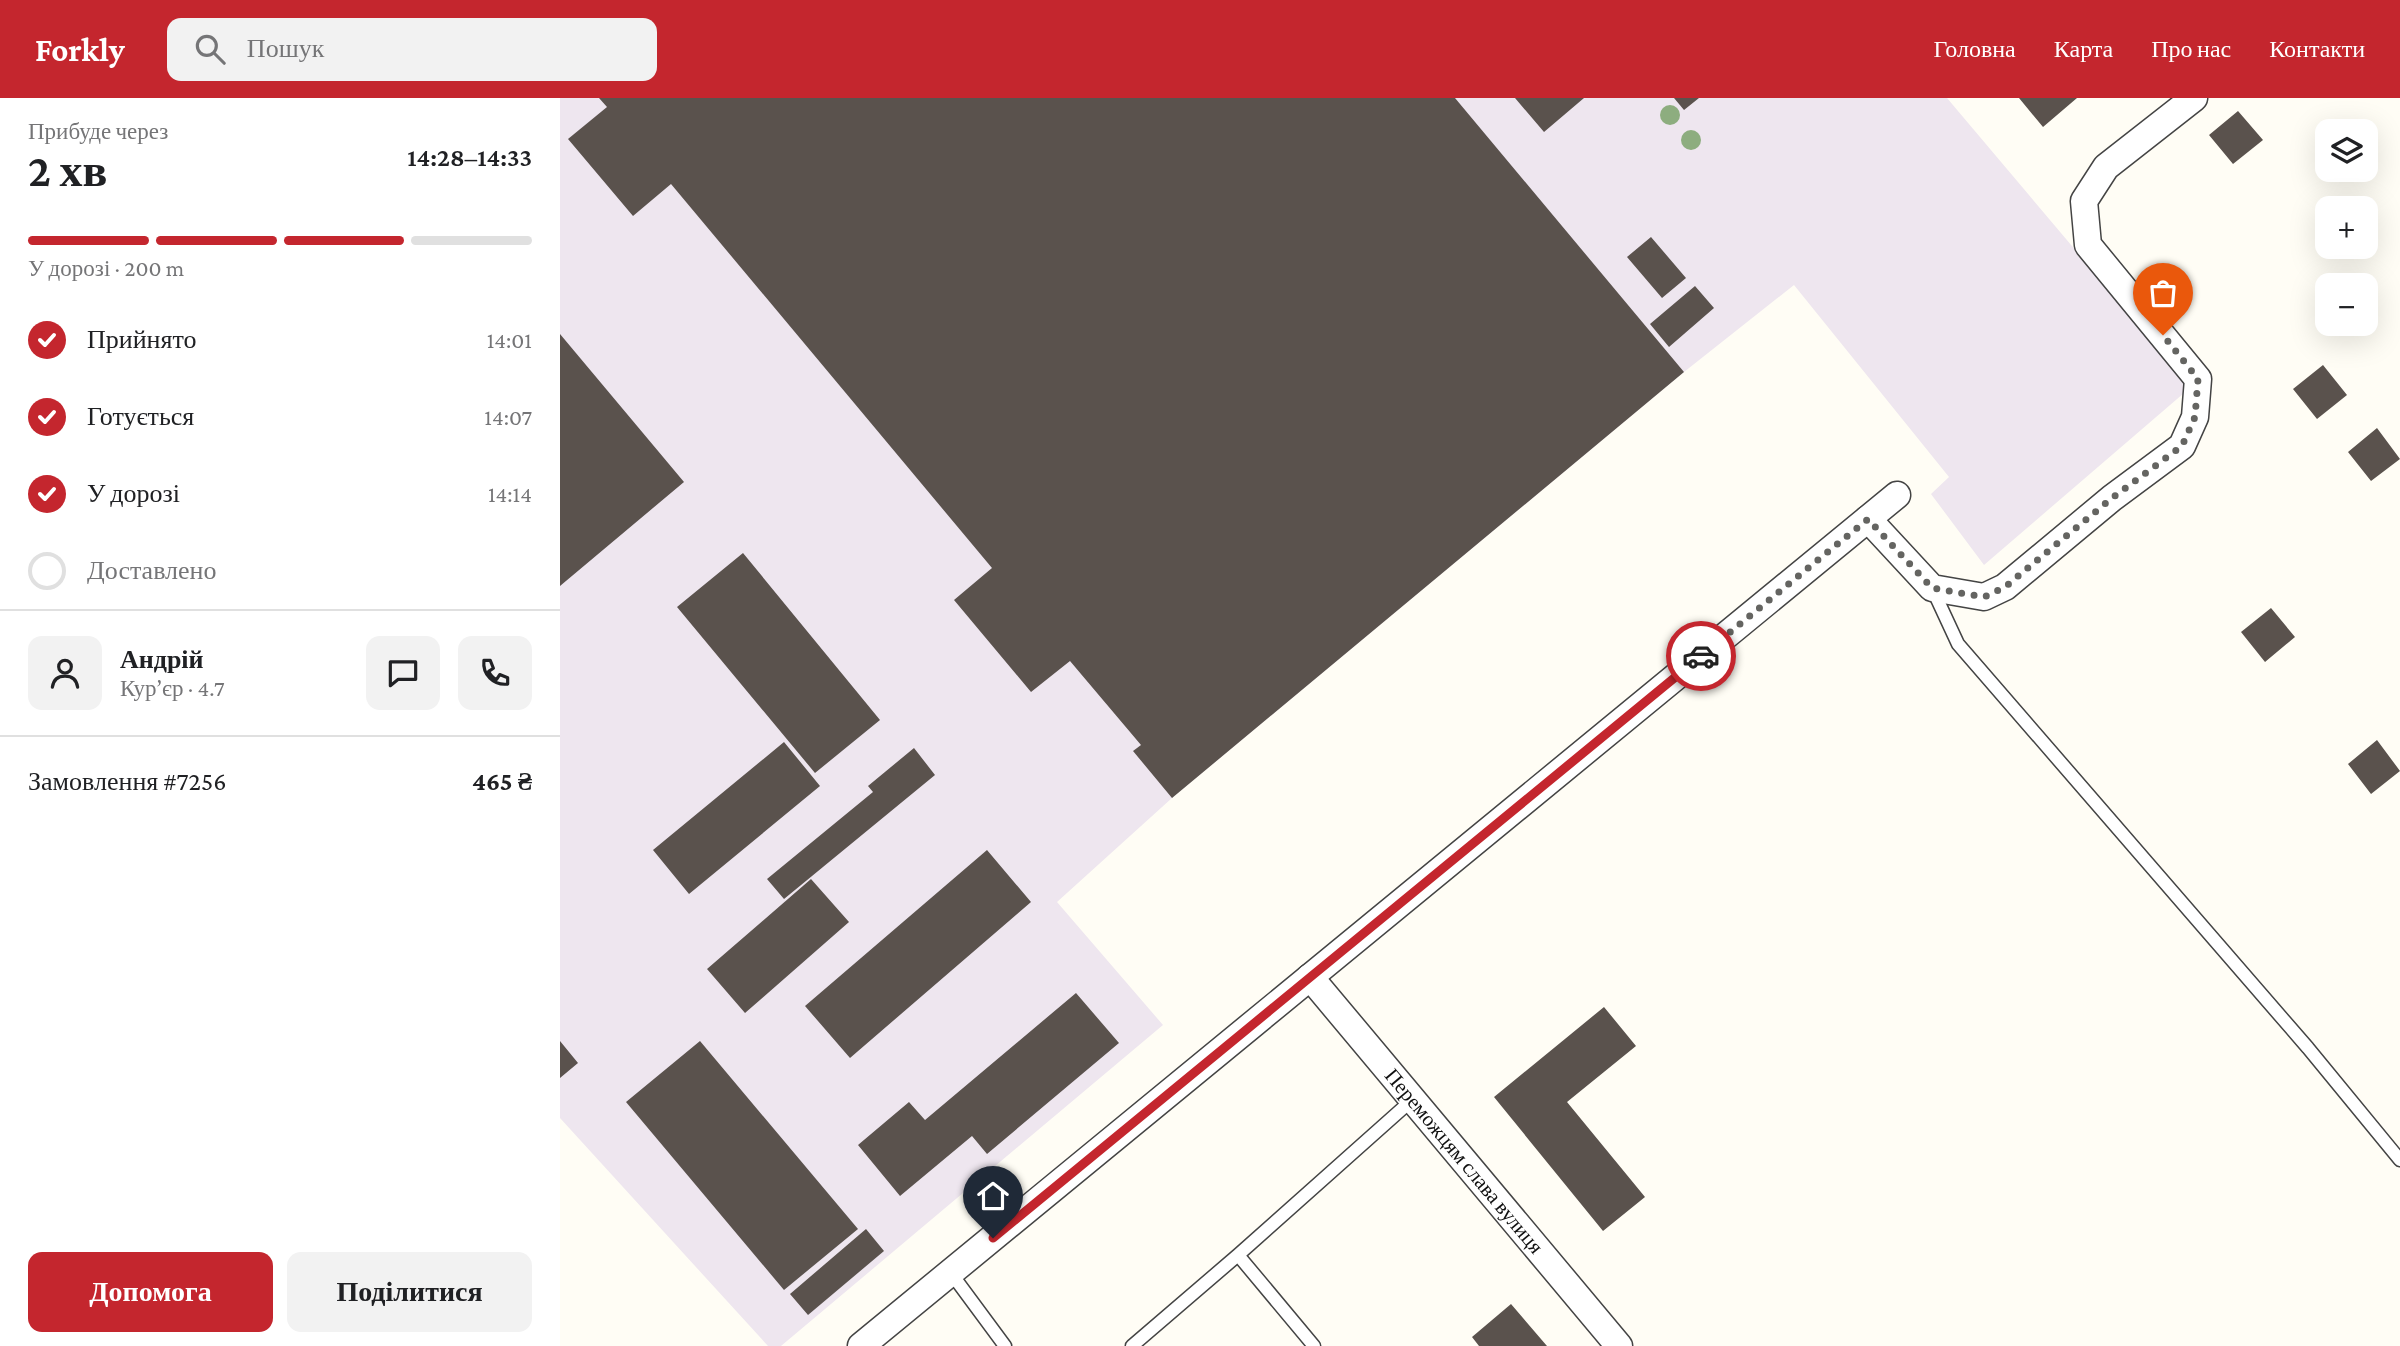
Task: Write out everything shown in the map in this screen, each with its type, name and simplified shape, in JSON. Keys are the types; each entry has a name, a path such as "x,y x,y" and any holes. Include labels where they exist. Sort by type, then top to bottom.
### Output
{"street":[{"path":"1868,519 1932,588 1984,597 2005,587 2112,498 2182,446 2195,417 2198,379 2088,245 2084,201 2106,167 2180,102"},
{"path":"862,1346 1897,495"},
{"name":"Переможцям слава вулиця","path":"1310,977 1619,1346"}],"lane":[{"path":"1932,588 1958,644 2308,1048 2400,1160"},
{"path":"1132,1346 1412,1100"},
{"path":"1238,1255 1314,1346"},
{"path":"951,1273 1005,1346"}],"shaded area":[{"path":"560,98 1947,98 2191,387 1984,565 1931,494 1949,477 1794,285 1684,372 1172,798 1057,902 1163,1025 781,1346 768,1346 560,1118"}],"building":[{"path":"599,98 1455,98 1684,372 1172,798 1133,751 1141,745 1070,661 1031,692 954,600 992,568 671,184 633,216 568,139 607,107"},
{"path":"1515,98 1584,98 1544,132"},
{"path":"1674,98 1699,98 1684,110"},
{"path":"2019,98 2077,98 2043,127"},
{"path":"2238,111 2263,140 2233,164 2209,135"},
{"path":"1651,237 1686,278 1662,298 1627,257"},
{"path":"1695,286 1714,308 1669,347 1650,324"},
{"path":"560,334 684,482 560,586"},
{"path":"2323,365 2347,395 2317,419 2293,389"},
{"path":"2377,428 2400,459 2371,481 2348,452"},
{"path":"743,553 880,720 815,773 677,607"},
{"path":"2271,608 2295,637 2265,662 2241,632"},
{"path":"2377,740 2400,771 2371,794 2348,764"},
{"path":"784,742 820,786 689,894 653,850"},
{"path":"914,748 935,775 784,899 767,879 873,792 868,786"},
{"path":"987,850 1031,902 850,1058 805,1006"},
{"path":"811,879 849,922 745,1013 707,969"},
{"path":"1076,993 1119,1043 987,1154 972,1136 900,1196 858,1145 909,1102 925,1120"},
{"path":"1604,1007 1636,1046 1567,1102 1645,1197 1603,1231 1494,1097"},
{"path":"560,1041 578,1063 560,1078"},
{"path":"700,1041 858,1229 784,1290 626,1102"},
{"path":"866,1229 884,1251 808,1315 790,1294"},
{"path":"1511,1304 1547,1346 1479,1346 1472,1337"}],"way so far":[{"path":"1701,656 1868,519 1932,588 1984,597 2005,587 2112,498 2182,446 2195,417 2198,379 2163,335"}],"route":[{"path":"993,1238 1701,656"}]}
